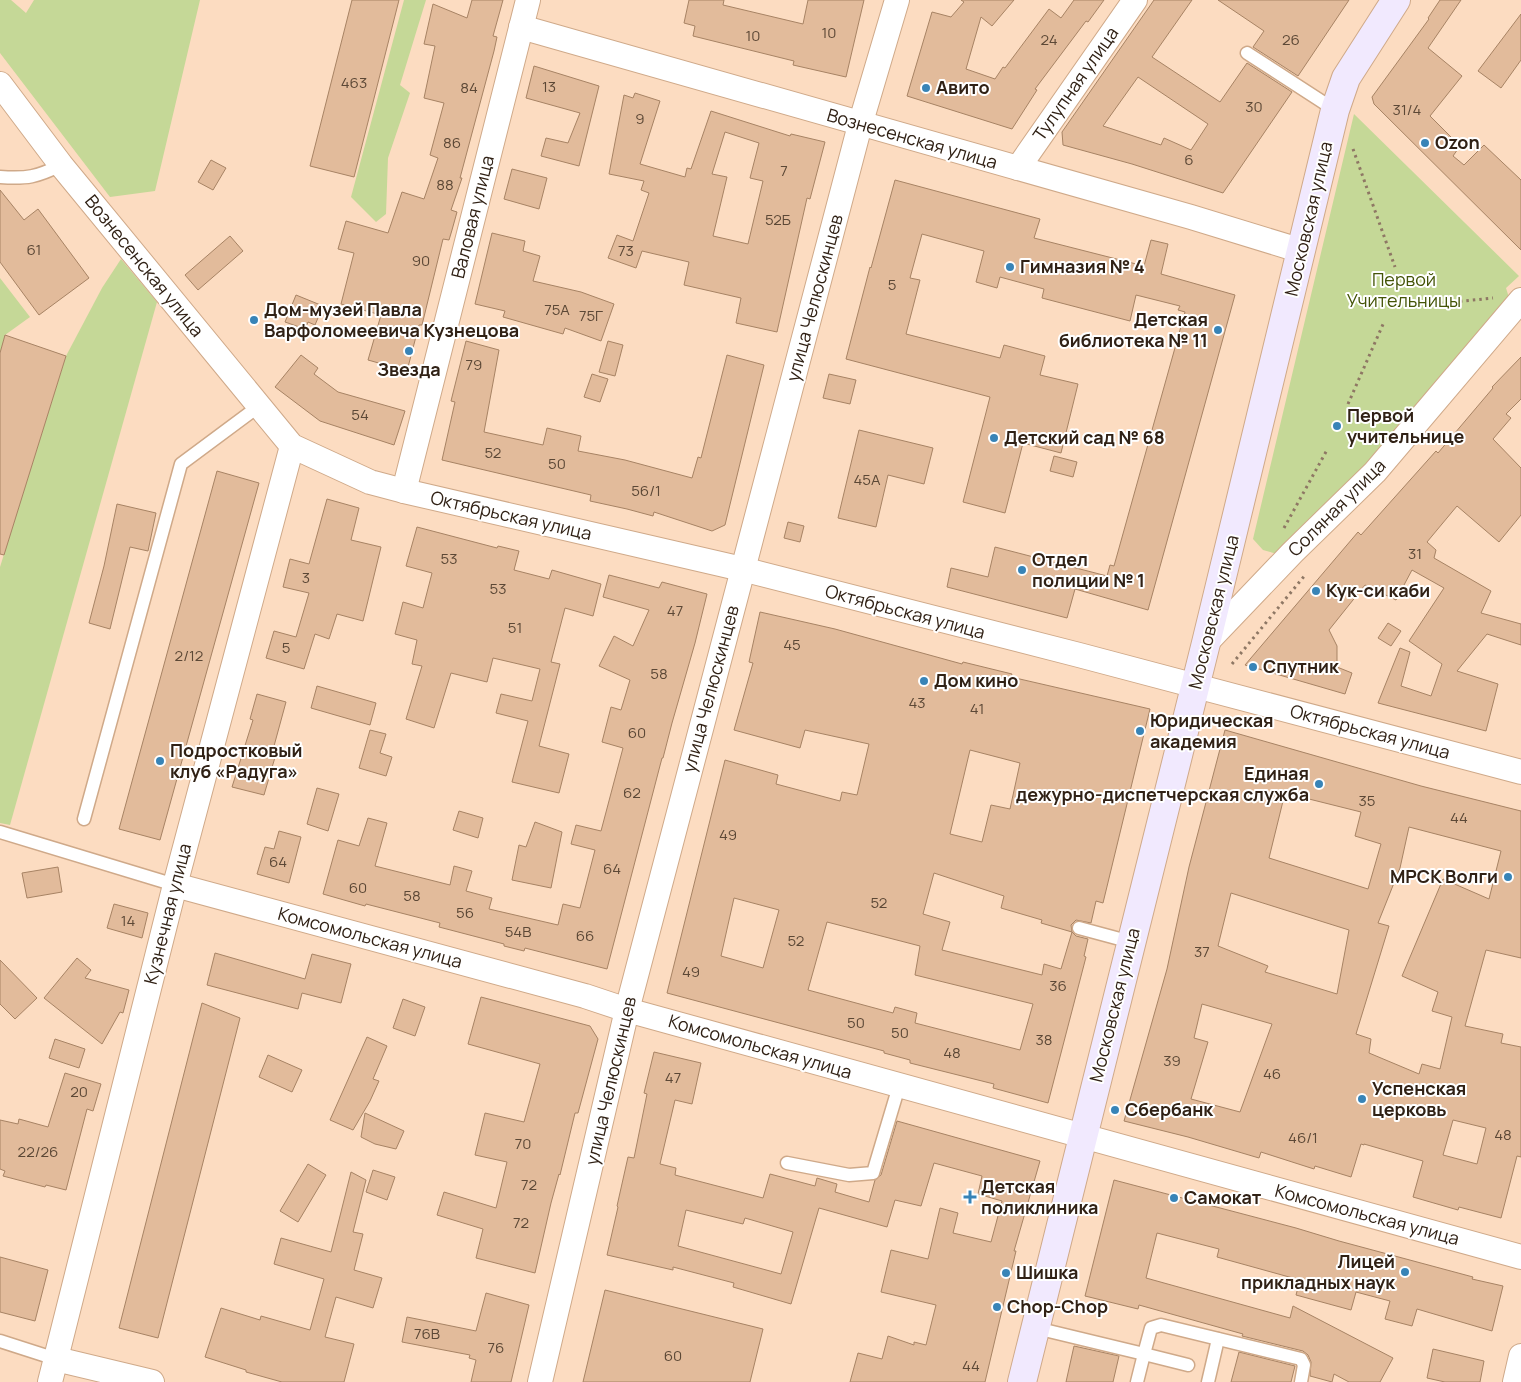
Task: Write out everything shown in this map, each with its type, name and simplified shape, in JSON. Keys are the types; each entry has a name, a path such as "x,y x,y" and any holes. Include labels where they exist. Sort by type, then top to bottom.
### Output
{"main road":[{"name":"Московская улица","path":"1022,1382 1196,686 1335,110 1346,78 1396,0"}],"street":[{"name":"Валовая улица","path":"404,491 528,0"},
{"name":"улица Челюскинцев","path":"540,1382 628,1010 860,124 897,0"},
{"name":"Тулупная улица","path":"1018,168 1135,0"},
{"name":"Вознесенская улица","path":"521,27 1191,217 1302,251"},
{"name":"Вознесенская улица","path":"0,84 61,165 292,446"},
{"name":"Соляная улица","path":"1206,643 1292,553 1375,472 1511,298"},
{"name":"Октябрьская улица","path":"292,446 370,482 742,569 1521,772"},
{"name":"Кузнечная улица","path":"50,1382 175,885 292,446"},
{"name":"Комсомольская улица","path":"175,885 585,996 628,1010 899,1086 1521,1257"},
{"path":"1515,1382 1521,1356"},
{"path":"56,1359 152,1382"}],"lane":[{"path":"1248,52 1335,110"},
{"path":"0,176 21,179 40,175 61,165"},
{"path":"84,819 181,464 259,406"},
{"name":"Комсомольская улица","path":"0,832 175,885"},
{"path":"1079,928 1131,942"},
{"path":"787,1163 849,1175 873,1173 899,1086"},
{"path":"1137,1382 1149,1332 1155,1325 1301,1359 1304,1365 1301,1382"},
{"path":"1036,1328 1188,1365"},
{"path":"1208,1382 1218,1339"},
{"path":"0,1341 56,1359"}],"path":[{"path":"1353,149 1395,267"},
{"path":"1434,304 1511,298"},
{"path":"1348,404 1384,322"},
{"path":"1284,528 1327,450"}],"green space":[{"path":"0,0 11,0 26,13 34,0 200,0 155,191 110,197 0,53"},
{"path":"404,0 426,0 400,85 410,93 388,158 386,214 376,222 351,197"},
{"name":"Первой Учительницы","path":"1354,114 1519,276 1506,288 1511,304 1367,466 1277,554 1263,550 1253,539"},
{"path":"121,259 157,302 10,825 0,823 0,567 66,356 102,288"},
{"path":"0,278 30,317 5,335 0,353"}],"building":[{"path":"352,0 399,0 354,177 310,166"},
{"path":"472,0 503,0 493,36 497,37 460,178 462,178 451,210 457,212 449,240 443,239 422,325 419,325 407,371 368,360 381,315 341,304 354,253 338,249 346,221 388,233 402,192 424,199 438,158 430,155 444,103 424,98 435,46 424,44 433,4 467,18"},
{"path":"689,0 724,0 723,5 803,24 808,0 864,0 846,77 793,65 794,61 693,36 695,26 684,23"},
{"path":"961,0 1014,0 992,26 981,17 966,69 995,79 1049,9 1061,18 1074,0 1104,0 1035,89 1037,90 1012,129 907,96 932,12 951,17 964,2"},
{"path":"1154,0 1192,0 1152,57 1220,102 1247,63 1292,92 1223,193 1132,164 1063,145 1062,132","holes":["1138,77 1208,124 1191,150 1164,138 1161,145 1103,126"]},
{"path":"1218,0 1349,0 1298,76 1253,47 1264,31"},
{"path":"1440,0 1461,0 1428,48 1462,76 1430,116 1460,146 1453,156 1464,165 1484,145 1521,180 1521,250 1374,104 1372,97 1429,19"},
{"path":"1521,14 1521,60 1501,88 1478,71"},
{"path":"534,66 599,86 579,166 541,156 546,138 568,143 580,113 526,98"},
{"path":"635,93 660,101 640,164 685,177 687,168 691,169 711,111 790,136 791,134 825,142 810,199 807,198 777,332 736,323 741,298 684,285 689,262 642,251 636,268 608,258 617,235 633,241 649,193 641,190 644,181 609,174 624,95 633,98","holes":["725,132 759,143 750,178 763,181 748,244 713,236 727,177 712,174"]},
{"path":"211,160 226,168 213,190 198,182"},
{"path":"512,169 547,178 539,209 504,199"},
{"path":"895,180 1040,219 1034,238 1144,266 1151,240 1168,244 1161,274 1235,295 1148,610 1075,589 1067,618 947,587 951,568 988,577 995,547 1107,576 1110,565 1114,566 1185,312 1178,310 1180,306 1136,295 1130,321 1042,298 1044,289 1000,277 997,288 976,282 984,251 922,234 910,278 920,280 906,334 1000,358 1004,345 1045,356 1040,375 1078,384 1061,453 1023,443 1005,513 963,502 990,397 846,359"},
{"path":"0,190 24,220 38,209 89,278 39,315 0,262"},
{"path":"492,233 525,241 523,251 540,256 533,281 581,292 614,304 601,341 565,328 563,334 503,317 505,311 475,304"},
{"path":"230,236 243,251 198,290 185,275"},
{"path":"296,295 323,306 315,325 308,322 305,329 285,322"},
{"path":"5,335 66,356 4,555 0,554 0,353"},
{"path":"466,341 499,350 484,432 543,445 547,428 581,436 578,451 625,460 692,478 698,457 701,458 727,355 764,365 725,525 712,531 654,512 653,516 590,501 591,495 442,460 455,402 451,401"},
{"path":"608,341 623,345 615,376 599,372"},
{"path":"301,355 318,368 314,374 338,392 405,411 394,445 320,421 275,387"},
{"path":"1521,357 1521,399 1506,414 1511,418 1493,439 1521,468 1521,515 1499,542 1457,506 1427,542 1436,550 1434,558 1491,591 1481,613 1521,624 1521,645 1487,634 1457,671 1498,684 1486,731 1378,703 1400,648 1410,652 1401,686 1431,696 1442,664 1409,641 1444,588 1412,570 1396,600 1365,585 1329,630 1337,646 1337,667 1352,673 1345,694 1245,665 1358,532 1361,535 1436,451 1438,453 1492,387"},
{"path":"592,374 608,379 600,402 584,397"},
{"path":"829,374 856,380 850,404 823,398"},
{"path":"859,430 933,448 924,484 888,475 876,527 838,518"},
{"path":"1054,456 1077,462 1073,477 1050,471"},
{"path":"217,471 259,483 160,840 119,829"},
{"path":"327,499 359,508 351,540 381,547 363,621 337,614 329,639 315,634 304,669 266,658 274,631 296,637 309,593 283,587 290,559 309,564"},
{"path":"117,504 156,513 148,551 130,547 110,629 89,623 104,566"},
{"path":"788,522 804,526 800,542 784,538"},
{"path":"417,527 497,548 498,546 519,551 514,570 549,579 552,570 601,584 593,616 565,608 551,662 560,664 539,746 569,754 559,793 512,782 528,721 496,713 501,694 532,701 540,669 493,658 487,682 451,673 434,728 406,719 422,666 412,664 417,640 395,634 403,602 423,608 432,573 406,566"},
{"path":"609,575 659,588 662,582 707,594 607,969 525,948 524,951 504,946 504,944 439,927 440,923 366,904 365,906 323,894 338,840 359,846 368,818 387,823 375,866 450,885 454,866 472,871 466,891 492,898 489,909 558,925 563,904 580,908 595,850 571,844 576,825 601,831 623,748 602,742 611,707 621,710 630,680 599,666 614,636 633,646 649,610 603,597"},
{"path":"760,612 835,629 962,664 963,662 1012,674 1011,677 1150,709 1103,903 1096,901 1091,923 1076,920 1071,925 1072,932 1076,936 1088,939 1084,956 1086,957 1048,1103 993,1088 994,1084 910,1063 910,1060 884,1053 884,1051 667,993 725,760 778,775 776,784 840,801 842,792 857,795 869,744 805,730 800,748 734,730 753,663 749,662","holes":["970,750 1020,763 1010,809 991,805 982,842 950,834","934,873 1004,896 1001,908 1042,920 1041,923 1072,932 1061,969 1044,964 1042,975 942,950 950,922 923,914","734,898 779,910 763,968 721,956","827,922 920,946 915,975 1033,1004 1020,1050 915,1023 917,1013 895,1007 893,1013 808,990"]},
{"path":"1388,623 1401,631 1391,646 1378,638"},
{"path":"317,686 376,703 370,725 311,708"},
{"path":"257,694 286,702 274,746 278,747 264,795 232,787 253,720 250,719"},
{"path":"370,730 386,734 380,753 392,757 386,776 359,768"},
{"path":"1225,730 1421,786 1521,811 1521,958 1486,950 1465,1026 1503,1034 1501,1043 1521,1047 1521,1157 1517,1156 1501,1218 1459,1207 1458,1210 1413,1197 1423,1161 1364,1144 1361,1144 1351,1177 1315,1166 1314,1169 1261,1152 1259,1158 1124,1121 1167,969 1189,867","holes":["1285,793 1361,812 1355,836 1381,844 1368,889 1269,858","1409,827 1501,851 1489,899 1443,879 1402,976 1438,992 1432,1011 1452,1017 1440,1069 1422,1064 1419,1074 1369,1053 1371,1039 1356,1034 1389,926 1378,923 1400,868","1231,893 1349,930 1337,994 1265,972 1268,966 1218,946","1202,1004 1272,1024 1240,1112 1191,1099 1208,1042 1194,1038","1453,1120 1486,1128 1477,1164 1443,1155"]},
{"path":"317,788 339,794 328,831 307,824"},
{"path":"459,811 483,818 478,838 453,830"},
{"path":"535,822 562,832 551,888 512,880 519,845 526,847"},
{"path":"279,831 301,837 289,883 257,874 265,847 274,849"},
{"path":"58,867 62,892 27,898 22,873"},
{"path":"114,904 148,913 142,938 107,928"},
{"path":"215,953 305,979 312,954 351,964 341,1003 302,993 298,1009 207,985"},
{"path":"77,958 91,970 85,978 129,990 123,1013 120,1012 102,1044 44,998"},
{"path":"0,960 37,998 15,1019 0,1004"},
{"path":"481,997 590,1026 598,1039 578,1113 575,1113 535,1273 476,1258 483,1229 437,1215 444,1192 496,1208 507,1162 475,1155 485,1113 524,1122 540,1064 468,1044"},
{"path":"403,999 425,1007 415,1036 393,1028"},
{"path":"202,1003 240,1018 158,1338 119,1328"},
{"path":"367,1037 387,1046 373,1079 379,1081 353,1130 330,1120"},
{"path":"55,1039 85,1049 79,1068 49,1058"},
{"path":"654,1052 701,1063 692,1104 675,1100 660,1164 676,1168 675,1175 763,1198 770,1174 815,1186 817,1178 837,1184 835,1192 869,1202 875,1180 881,1175 897,1121 1040,1161 1014,1251 1016,1251 985,1382 850,1382 858,1353 882,1359 888,1336 914,1345 914,1342 926,1345 936,1305 881,1292 891,1250 928,1259 940,1208 958,1213 953,1233 991,1242 1002,1201 978,1194 982,1176 934,1163 921,1206 895,1200 887,1227 819,1208 791,1304 733,1287 734,1283 673,1267 673,1270 607,1255 628,1157 634,1158 647,1094 644,1093","holes":["686,1210 743,1224 745,1218 793,1232 781,1274 678,1246"]},
{"path":"268,1055 302,1070 292,1092 259,1077"},
{"path":"65,1073 101,1084 93,1111 87,1109 66,1190 46,1185 45,1187 3,1176 5,1171 0,1169 0,1120 18,1124 19,1119 48,1127"},
{"path":"365,1113 404,1131 396,1149 375,1144 361,1137"},
{"path":"308,1164 326,1175 298,1222 280,1211"},
{"path":"373,1170 395,1177 387,1200 366,1192"},
{"path":"351,1172 366,1180 353,1232 363,1234 354,1270 382,1278 373,1308 336,1297 325,1337 354,1344 344,1382 282,1382 246,1372 246,1370 205,1357 221,1308 260,1320 261,1316 310,1330 324,1279 274,1264 281,1238 331,1252"},
{"path":"1114,1180 1296,1228 1473,1277 1472,1279 1503,1286 1492,1331 1417,1309 1412,1326 1385,1319 1390,1301 1356,1292 1351,1310 1296,1295 1300,1280 1217,1257 1219,1249 1157,1233 1146,1278 1290,1318 1293,1306 1393,1358 1380,1382 1349,1382 1334,1374 1332,1382 1310,1376 1311,1362 1308,1355 1303,1351 1242,1336 1243,1334 1139,1305 1138,1309 1085,1296"},
{"path":"0,1257 48,1270 35,1321 0,1312"},
{"path":"605,1290 763,1329 750,1382 583,1382"},
{"path":"486,1293 529,1305 511,1382 471,1382 476,1360 469,1358 470,1355 402,1342 407,1317 476,1331"},
{"path":"1074,1346 1119,1356 1113,1382 1066,1382"},
{"path":"1433,1349 1484,1361 1480,1382 1445,1382 1427,1378"},
{"path":"1239,1352 1295,1366 1291,1382 1231,1382"}],"place":[{"name":"Авито","path":"926,88"},
{"name":"Ozon","path":"1425,143"},
{"name":"Гимназия № 4","path":"1010,267"},
{"name":"Дом-музей Павла Варфоломеевича Кузнецова","path":"254,320"},
{"name":"Детская библиотека № 11","path":"1218,330"},
{"name":"Звезда","path":"409,351"},
{"name":"Первой учительнице","path":"1337,426"},
{"name":"Детский сад № 68","path":"994,438"},
{"name":"Отдел полиции № 1","path":"1022,570"},
{"name":"Кук-си каби","path":"1316,591"},
{"name":"Спутник","path":"1253,667"},
{"name":"Дом кино","path":"924,681"},
{"name":"Юридическая академия","path":"1140,731"},
{"name":"Подростковый клуб «Радуга»","path":"160,761"},
{"name":"Единая дежурно-диспетчерская служба","path":"1319,784"},
{"name":"МРСК Волги","path":"1508,877"},
{"name":"Успенская церковь","path":"1362,1099"},
{"name":"Сбербанк","path":"1115,1110"},
{"name":"Детская поликлиника","path":"970,1197"},
{"name":"Самокат","path":"1174,1198"},
{"name":"Лицей прикладных наук","path":"1405,1272"},
{"name":"Шишка","path":"1006,1273"},
{"name":"Chop-Chop","path":"997,1307"}]}
